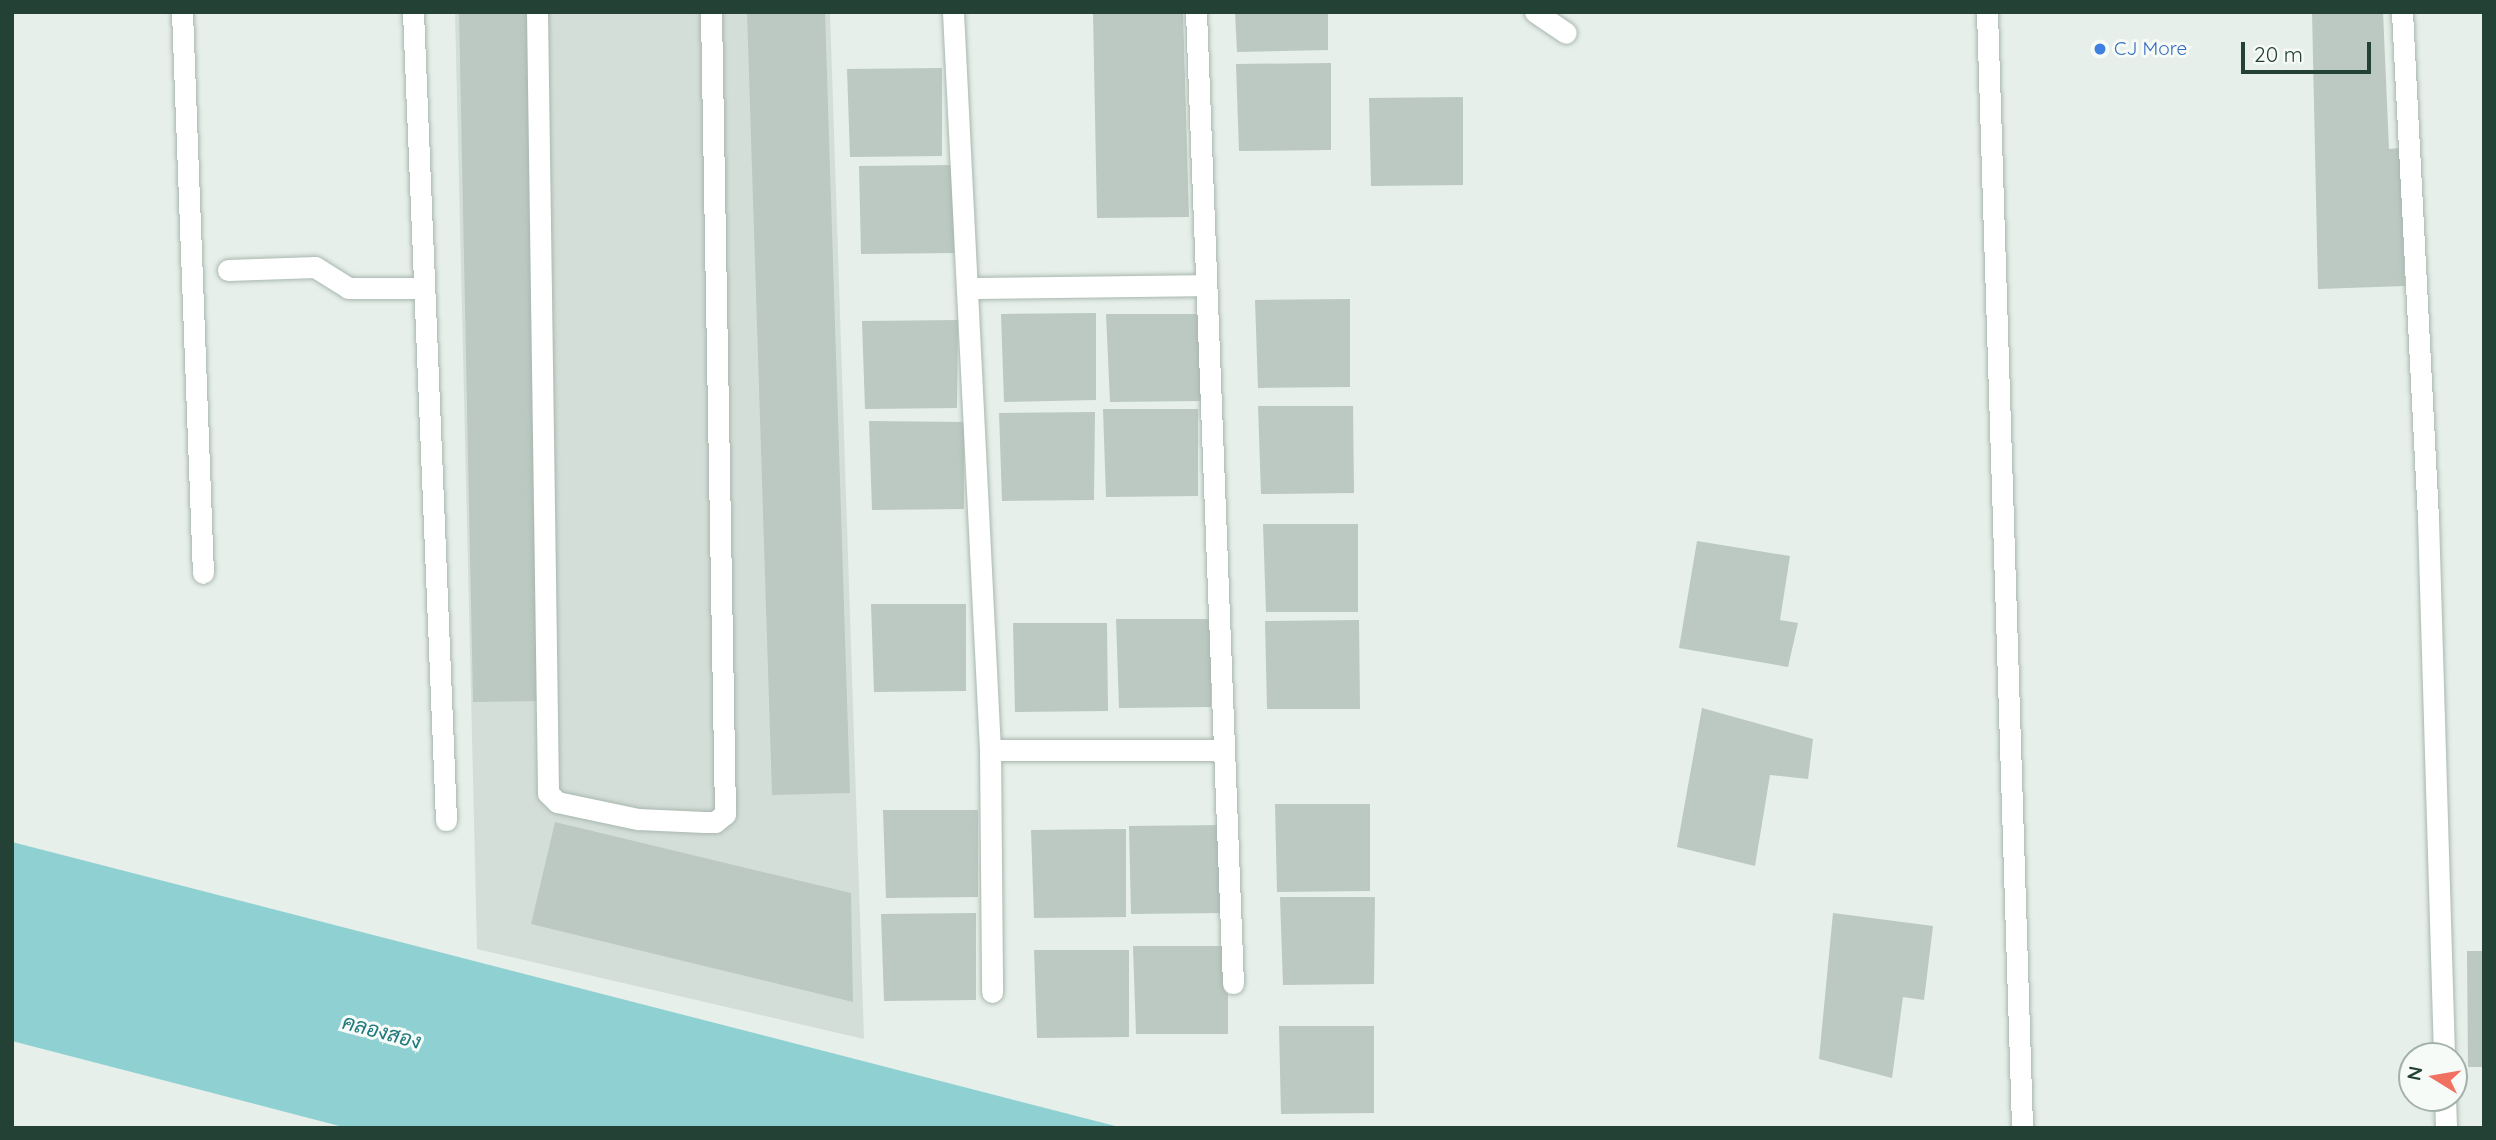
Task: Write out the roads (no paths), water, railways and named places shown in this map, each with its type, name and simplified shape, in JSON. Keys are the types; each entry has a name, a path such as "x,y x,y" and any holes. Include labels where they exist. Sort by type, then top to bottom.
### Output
{"street":[{"path":"182,12 203,573"},
{"path":"413,12 421,288 446,820"},
{"path":"537,12 548,793 557,802 638,819 716,822 725,814 711,12"},
{"path":"953,12 990,750 992,992"},
{"path":"1196,12 1233,984"},
{"path":"1535,12 1566,33"},
{"path":"1987,12 2022,1128"},
{"path":"2402,12 2428,519 2444,1042"},
{"path":"228,270 315,267 348,288 421,288"},
{"path":"967,288 1206,285"},
{"path":"990,750 1224,750"}],"water":[{"name":"คลองสอง","path":"12,842 1123,1128 347,1128 12,1041"}],"place":[{"name":"CJ More","path":"2100,49"}]}
